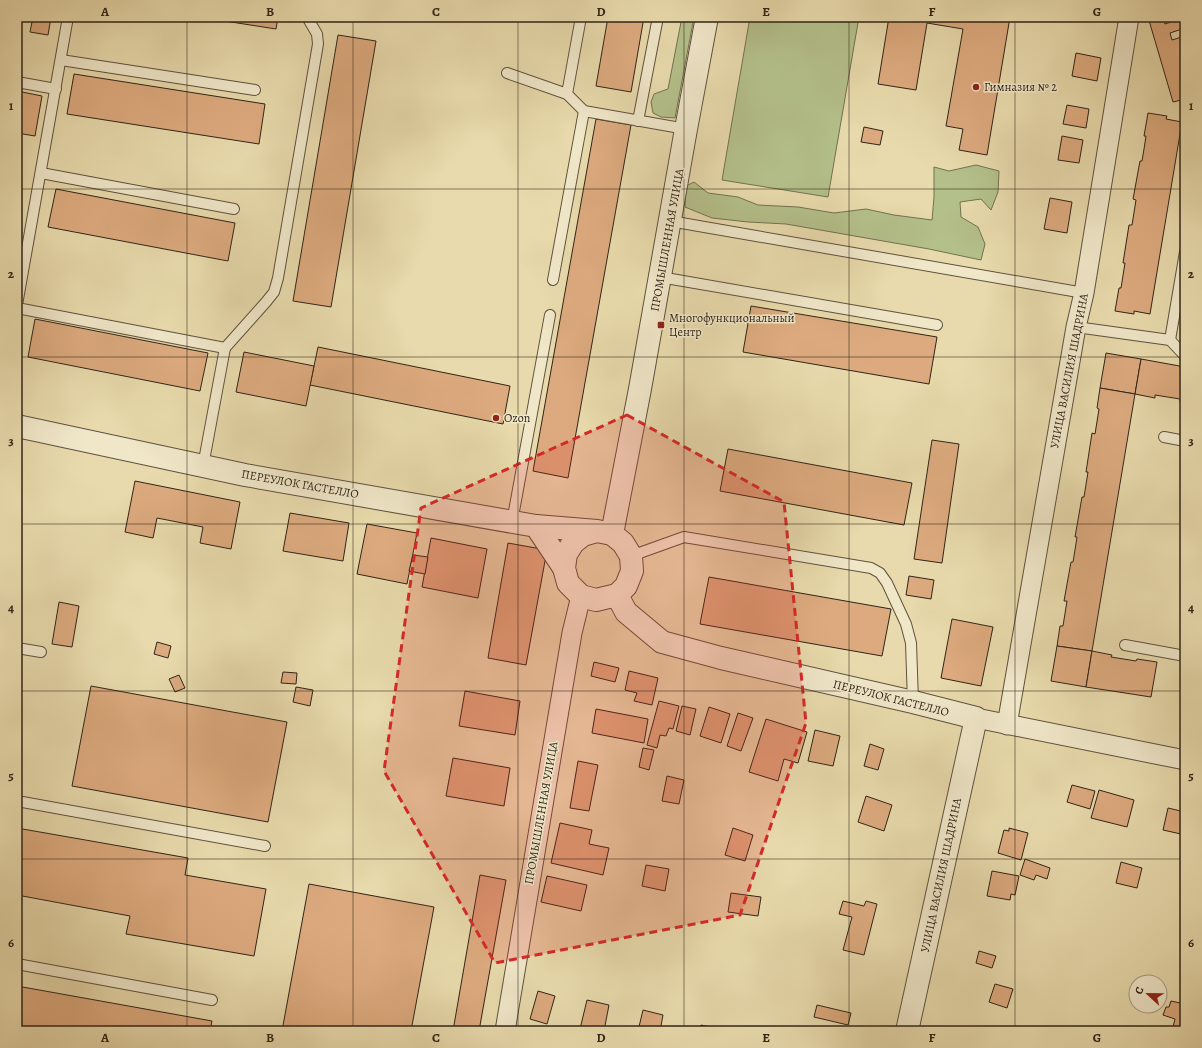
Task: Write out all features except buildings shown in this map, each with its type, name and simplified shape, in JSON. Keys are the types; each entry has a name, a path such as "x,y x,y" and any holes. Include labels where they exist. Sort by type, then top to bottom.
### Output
{"street":[{"name":"ПРОМЫШЛЕННАЯ УЛИЦА","path":"605,533 640,389 707,17"},
{"name":"УЛИЦА ВАСИЛИЯ ШАДРИНА","path":"1007,725 1076,327 1084,293 1129,17"},
{"name":"ПЕРЕУЛОК ГАСТЕЛЛО","path":"20,429 253,476 536,526 605,533"},
{"path":"536,526 564,568 568,584 618,617 662,642"},
{"path":"564,568 566,554 573,543 583,535 605,533 623,543 631,556 632,571 626,586 617,595 588,598"},
{"name":"ПЕРЕУЛОК ГАСТЕЛЛО","path":"617,595 626,612 662,642 721,658 1007,725 1185,760"},
{"name":"ПРОМЫШЛЕННАЯ УЛИЦА","path":"504,1031 572,633 588,598"},
{"name":"УЛИЦА ВАСИЛИЯ ШАДРИНА","path":"907,1031 976,718"}],"lane":[{"path":"68,17 17,306 225,348"},
{"path":"204,466 225,348 274,292 278,278 318,44 318,34 307,17"},
{"path":"567,94 581,17"},
{"path":"638,121 658,17"},
{"path":"61,60 255,90"},
{"path":"507,73 567,94 584,111 686,129"},
{"path":"17,82 56,89"},
{"path":"553,280 584,111"},
{"path":"41,172 234,209"},
{"path":"670,221 1084,293"},
{"path":"1170,340 1185,252"},
{"path":"660,277 937,325"},
{"path":"512,522 550,315"},
{"path":"1076,327 1170,340 1185,356"},
{"path":"1164,437 1185,440"},
{"path":"631,556 684,537 871,568 880,573 887,583 906,624 911,643 914,702"},
{"path":"1126,645 1185,656"},
{"path":"17,648 41,652"},
{"path":"17,801 265,846"},
{"path":"17,964 212,1000"}],"highlighted area":[{"path":"627,415 784,502 806,723 740,915 495,963 384,771 421,508"}],"green space":[{"path":"682,17 694,17 675,118 661,117 653,113 651,102 654,94 668,89"},
{"path":"750,17 859,17 828,197 722,180"},
{"path":"976,165 999,171 998,192 991,210 981,199 960,202 961,217 978,227 985,244 981,260 929,249 786,224 712,218 685,207 686,186 694,182 708,193 738,197 758,205 798,207 834,213 866,209 894,215 932,220 934,167 949,171"}],"place":[{"name":"Гимназия № 2","path":"976,87"},
{"name":"Многофункциональный Центр","path":"661,325"},
{"name":"Ozon","path":"496,418"}]}
